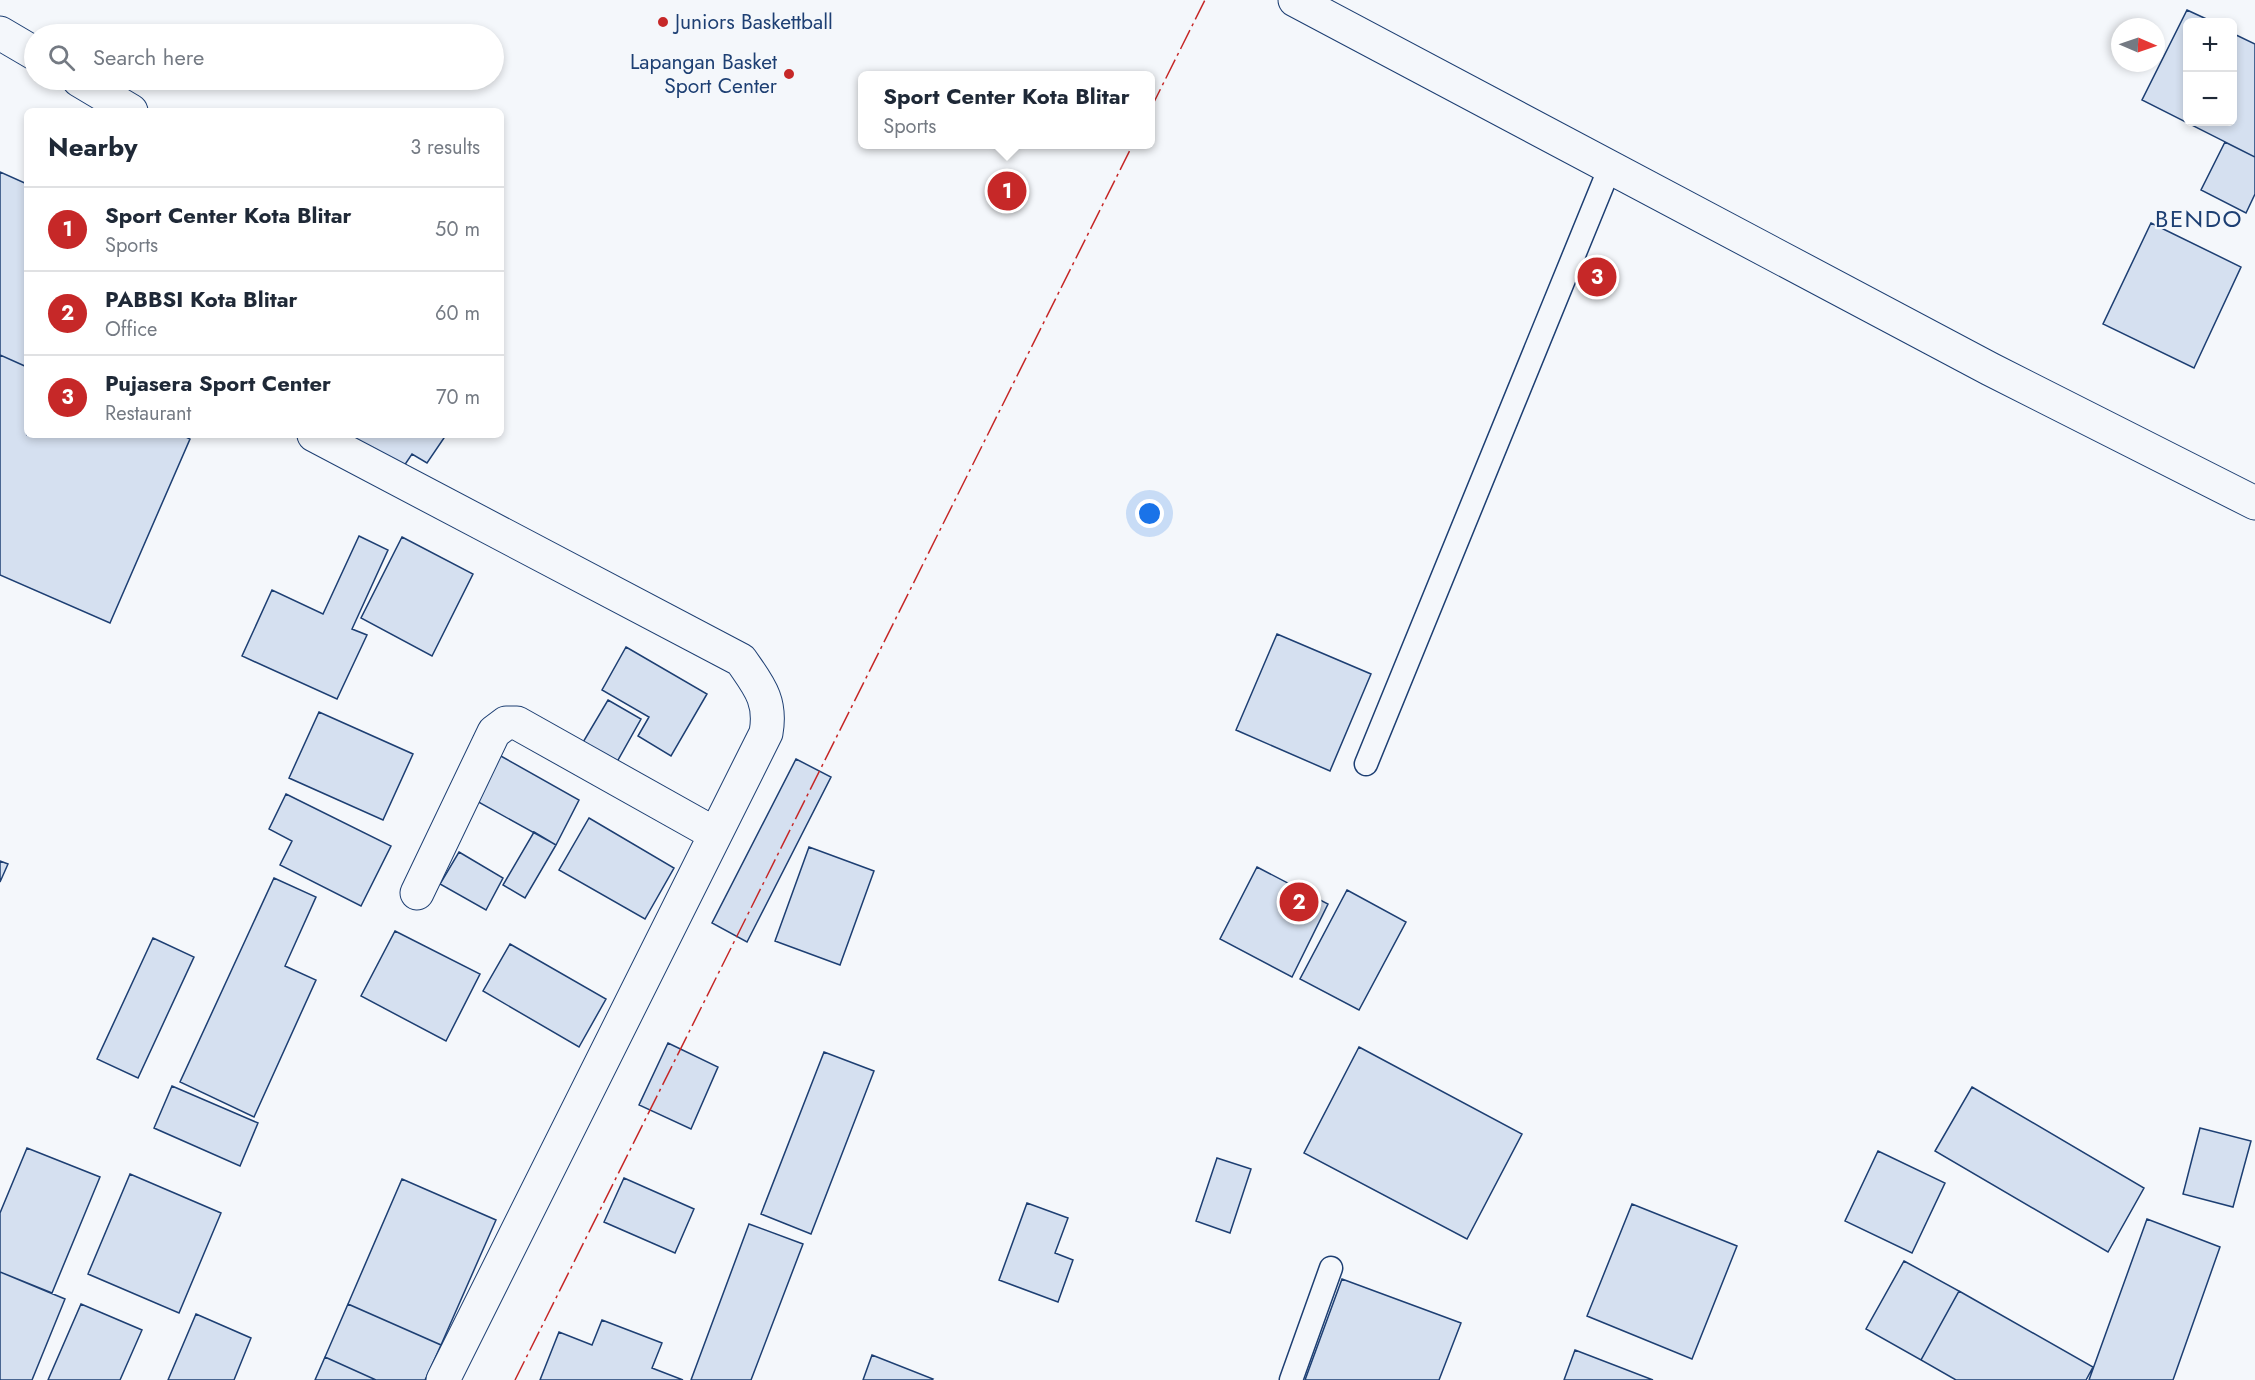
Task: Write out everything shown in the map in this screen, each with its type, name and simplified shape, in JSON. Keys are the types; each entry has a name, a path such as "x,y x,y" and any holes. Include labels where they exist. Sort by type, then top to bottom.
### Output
{"street":[{"path":"1296,0 1990,369 2255,503"},
{"path":"0,33 24,47"},
{"path":"96,90 126,108"},
{"path":"320,438 741,660 762,691 769,715 766,733 443,1380"},
{"path":"417,893 494,732 506,723 517,723 715,834"}],"lane":[{"path":"1366,764 1610,167"},
{"path":"1291,1380 1331,1268"}],"building":[{"path":"2187,10 2204,18 2183,18"},
{"path":"2183,18 2183,121 2142,100 2156,72 2165,72 2165,54"},
{"path":"2237,35 2255,44 2255,157 2194,126 2237,126"},
{"path":"2225,142 2255,157 2255,194 2246,213 2201,190"},
{"path":"0,172 24,183 24,366 0,355"},
{"path":"2151,223 2241,267 2194,368 2103,324"},
{"path":"0,355 24,366 24,438 190,439 110,623 0,575"},
{"path":"348,438 444,438 427,463 412,454 400,472"},
{"path":"359,536 388,550 352,629 367,635 337,699 242,656 272,590 323,614"},
{"path":"402,537 473,574 432,656 361,618"},
{"path":"1277,634 1371,674 1330,771 1236,730"},
{"path":"626,647 707,694 671,756 638,736 649,717 602,690"},
{"path":"608,700 641,719 613,769 579,749"},
{"path":"319,712 413,754 383,820 289,778"},
{"path":"499,755 579,800 556,845 473,799"},
{"path":"796,759 831,777 747,942 712,923"},
{"path":"286,794 391,846 361,906 280,865 292,841 269,829"},
{"path":"589,818 674,868 645,919 559,870"},
{"path":"534,832 556,845 525,898 503,885"},
{"path":"809,847 874,871 840,965 775,941"},
{"path":"459,852 503,878 486,910 440,884"},
{"path":"0,861 8,864 0,882"},
{"path":"1257,867 1328,904 1292,977 1220,939"},
{"path":"274,878 316,897 285,966 316,980 254,1117 180,1082"},
{"path":"1347,890 1406,922 1359,1010 1300,979"},
{"path":"395,931 480,974 446,1041 361,996"},
{"path":"153,938 194,957 138,1078 97,1059"},
{"path":"510,944 606,999 579,1047 483,991"},
{"path":"668,1043 718,1067 691,1129 639,1105"},
{"path":"1359,1047 1522,1134 1467,1239 1304,1153"},
{"path":"824,1052 874,1071 811,1234 761,1214"},
{"path":"172,1086 258,1123 240,1166 154,1128"},
{"path":"1972,1087 2144,1188 2108,1252 1935,1151"},
{"path":"2200,1128 2251,1141 2233,1207 2183,1194"},
{"path":"27,1148 100,1177 52,1293 0,1272 0,1213"},
{"path":"1878,1151 1945,1183 1912,1253 1845,1221"},
{"path":"1217,1158 1251,1169 1230,1233 1196,1221"},
{"path":"130,1174 221,1213 179,1313 88,1274"},
{"path":"624,1178 694,1209 675,1253 604,1222"},
{"path":"402,1179 496,1220 441,1345 348,1304"},
{"path":"1027,1203 1068,1218 1055,1253 1073,1260 1058,1302 999,1280"},
{"path":"1632,1204 1737,1246 1692,1359 1587,1316"},
{"path":"2147,1219 2220,1247 2173,1380 2089,1380"},
{"path":"749,1224 803,1244 751,1380 691,1380"},
{"path":"1904,1261 1959,1291 1921,1360 1866,1329"},
{"path":"0,1272 65,1299 32,1380 0,1380"},
{"path":"1342,1279 1461,1323 1439,1380 1305,1380"},
{"path":"1959,1291 2093,1367 2086,1380 1956,1380 1921,1360"},
{"path":"81,1304 142,1330 120,1380 48,1380"},
{"path":"348,1304 441,1345 425,1380 376,1380 325,1357"},
{"path":"196,1314 251,1338 234,1380 168,1380"},
{"path":"602,1320 662,1343 652,1368 683,1380 540,1380 559,1332 592,1345"},
{"path":"1575,1350 1653,1380 1564,1380"},
{"path":"872,1355 933,1379 863,1380"},
{"path":"325,1357 376,1380 315,1380"}],"power":[{"path":"1155,100 1205,0"},
{"path":"515,1380 1130,149"}],"place":[{"name":"Juniors Baskettball","path":"663,22"},
{"name":"Lapangan Basket Sport Center","path":"789,74"},
{"name":"Sport Center Kota Blitar","path":"1007,191"},
{"name":"Pujasera Sport Center","path":"1597,277"},
{"name":"PABBSI Kota Blitar","path":"1299,902"}],"district":[{"name":"BENDO","path":"2199,218"}]}
